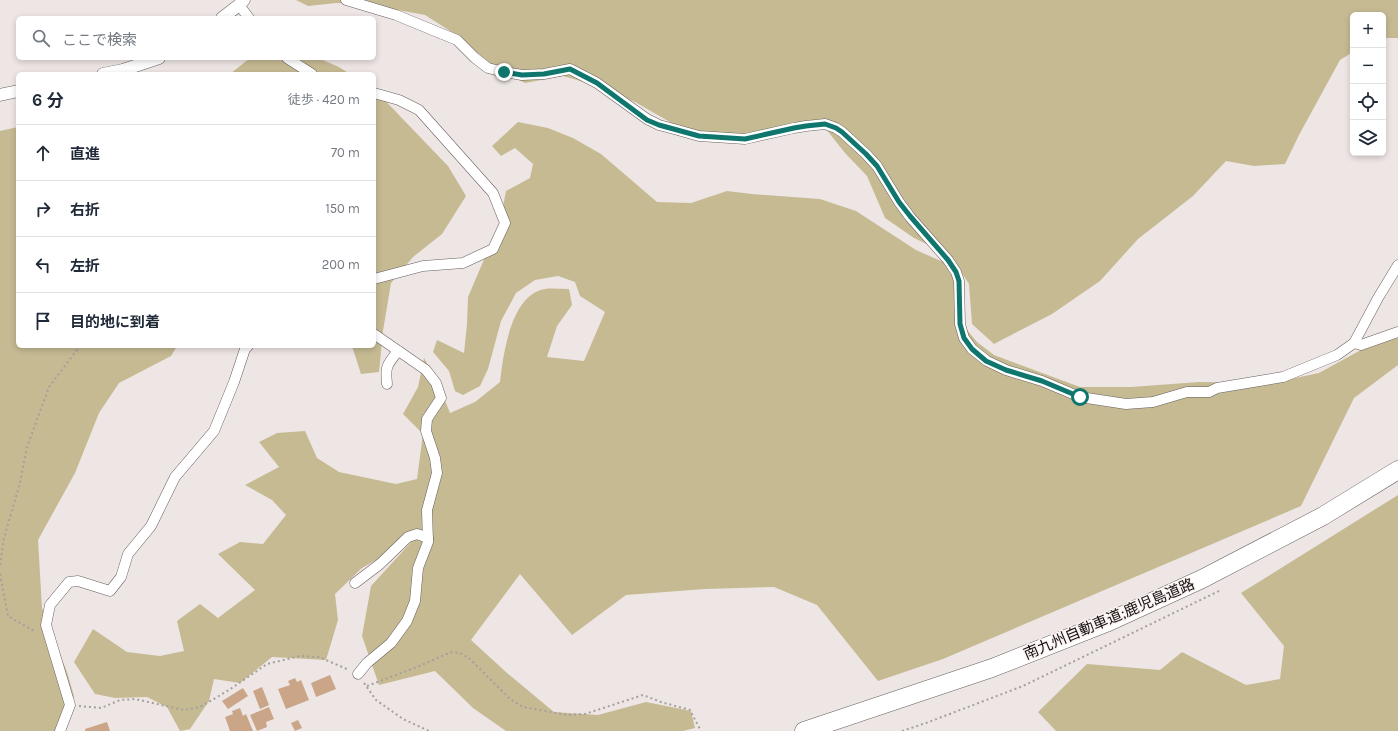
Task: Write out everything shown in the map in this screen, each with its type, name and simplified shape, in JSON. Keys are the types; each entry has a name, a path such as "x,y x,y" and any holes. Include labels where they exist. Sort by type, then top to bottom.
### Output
{"highway":[{"name":"南九州自動車道;鹿児島道路","path":"804,731 992,668 1106,623 1202,579 1323,516 1398,470"}],"street":[{"path":"346,0 396,15 457,40 475,58 488,68 522,75 544,74 570,69 597,83 647,120 659,125 699,136 745,139 806,126 825,124 836,128 866,154 877,166 902,207 952,266 959,281 960,324 964,338 972,349 986,361 1006,370 1042,381 1080,397 1126,404 1153,402 1187,392 1209,392 1217,388 1282,377 1337,355 1354,343 1378,298 1398,265"},
{"path":"225,16 241,3 248,16"},
{"path":"113,72 153,60"},
{"path":"290,60 309,72"},
{"path":"0,95 16,91"},
{"path":"376,94 399,100 418,110 493,193 505,223 493,249 463,263 423,266 376,278"},
{"path":"1354,343 1361,345 1398,332"},
{"path":"358,674 367,663 391,643 407,621 415,601 418,568 428,542 427,510 437,473 435,458 426,432 427,419 441,398 436,383 426,370 376,335"},
{"path":"60,731 70,705 46,625 50,605 69,582 78,581 110,591 121,577 128,554 152,526 175,477 214,431 246,348"},
{"path":"387,384 385,371 388,363 398,351"},
{"path":"355,583 380,564 408,537 417,534 428,538"}],"path":[{"path":"0,565 4,538 20,483 27,447 49,387 78,348"},
{"path":"0,574 8,616 32,629 51,642"},
{"path":"902,731 1023,686 1221,590"},
{"path":"367,686 451,652 460,653 468,658 510,699 523,707 567,715 585,714 643,695 690,710 701,731"},
{"path":"70,705 101,708 120,700 135,699 184,710 200,706 229,690 267,664 300,656 319,657 358,674 376,700 403,719 429,731"}],"shaded area":[{"path":"296,0 1398,0 1398,38 1386,38 1386,12 1350,12 1350,54 1340,60 1285,164 1254,166 1226,161 1193,196 1138,239 1100,281 1052,314 994,344 972,324 969,284 950,255 914,238 885,218 867,176 845,153 826,129 794,122 758,136 689,133 635,102 601,87 563,76 525,83 498,70 458,36 425,15 365,4 336,3 308,6"},
{"path":"248,60 323,60 347,72 232,72"},
{"path":"376,91 448,166 466,196 442,234 413,257 391,283 383,331 379,372 361,374 353,348 376,348"},
{"path":"518,122 548,128 573,138 601,154 657,202 691,203 727,191 820,199 856,211 916,250 943,262 959,287 963,325 977,342 994,355 1080,387 1131,387 1199,382 1272,383 1319,373 1398,331 1398,365 1354,398 1301,506 943,659 878,681 817,605 774,587 705,589 626,595 572,635 520,574 471,640 507,673 554,712 598,715 646,702 691,711 695,728 683,731 506,731 473,708 435,671 379,685 362,636 371,586 414,539 362,568 335,594 338,620 326,660 272,657 240,683 214,679 209,701 190,729 180,731 167,707 147,697 115,698 95,694 74,662 93,629 127,652 160,656 184,651 177,621 200,604 218,618 255,590 218,554 240,542 263,544 286,515 272,500 245,485 279,467 259,442 277,433 305,431 317,458 339,472 396,484 417,479 423,434 403,414 418,387 424,358 437,381 450,413 475,402 500,382 511,327 524,302 533,293 545,289 569,289 572,305 557,326 547,357 584,361 605,312 580,296 575,282 558,276 535,280 516,293 501,321 488,369 480,386 463,395 455,391 449,371 433,352 437,340 464,353 468,297 500,222 506,191 530,178 533,164 515,148 501,156 492,146"},
{"path":"16,127 16,348 176,348 171,356 119,383 99,413 75,473 38,540 42,608 67,672 74,696 59,731 0,731 0,131"},
{"path":"1398,495 1398,731 1056,731 1038,712 1087,664 1160,670 1182,652 1246,685 1280,679 1284,646 1241,593"}],"building":[{"path":"330,675 336,689 316,697 311,683"},
{"path":"295,678 297,682 301,680 309,700 286,709 278,689 290,685 288,681"},
{"path":"262,687 269,705 260,709 253,691"},
{"path":"243,688 248,696 228,709 222,701"},
{"path":"269,707 274,719 266,722 267,727 257,731 250,715"},
{"path":"240,708 243,716 246,714 253,731 230,731 225,717 233,714 232,711"},
{"path":"298,720 302,728 295,731 291,723"},
{"path":"107,722 110,731 85,731 85,729"}],"route":[{"path":"504,72 522,75 544,74 570,69 597,83 647,120 659,125 699,136 745,139 806,126 825,124 836,128 866,154 877,166 899,202 948,260 956,272 959,281 960,324 964,338 972,349 986,361 1006,370 1042,381 1080,397"}]}
